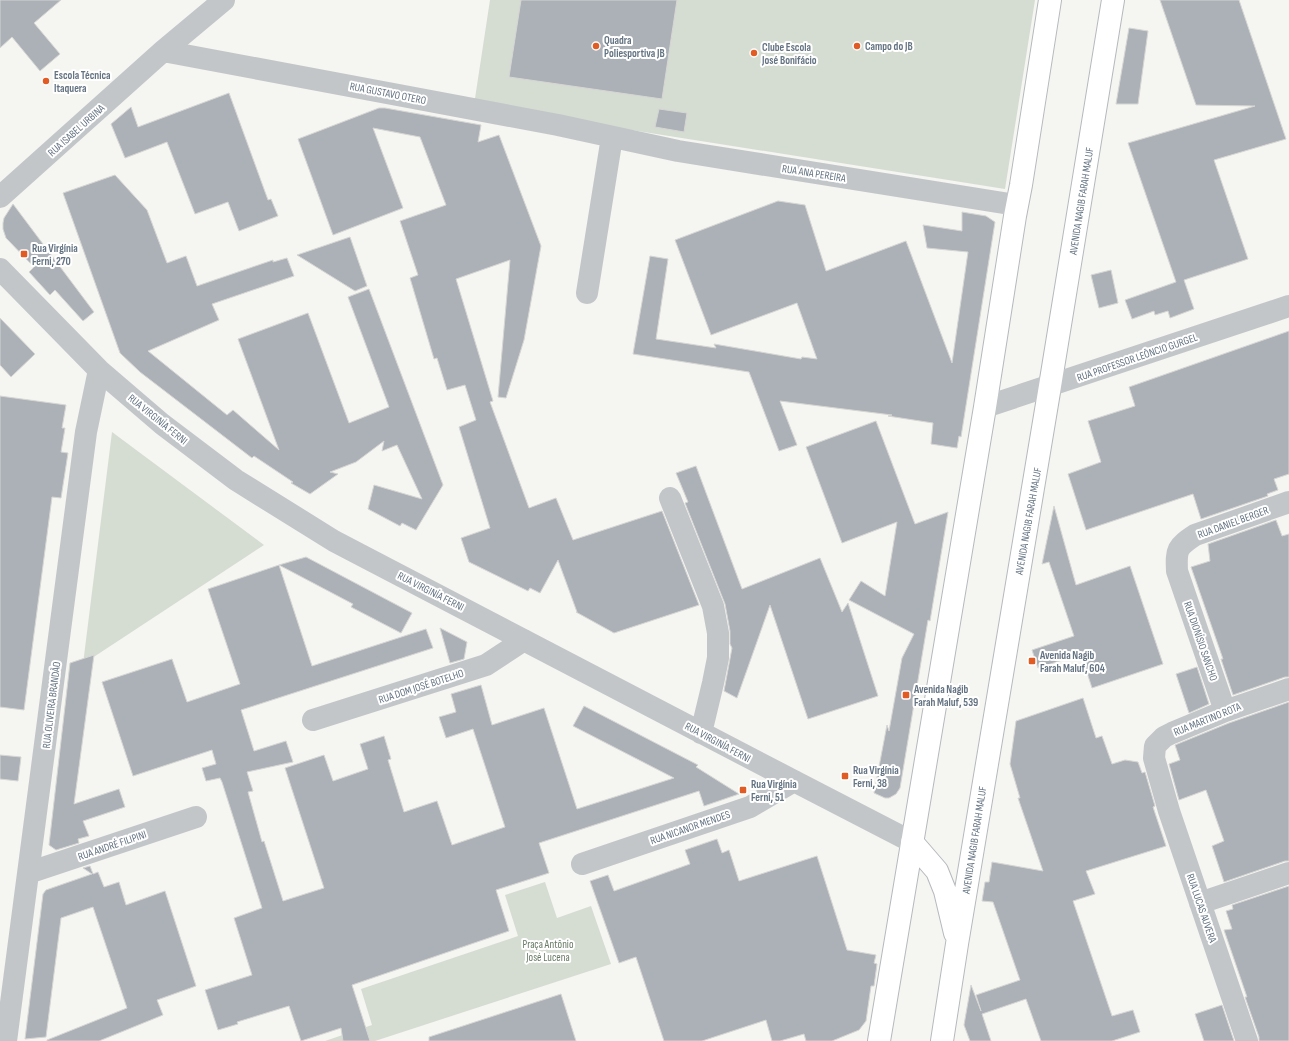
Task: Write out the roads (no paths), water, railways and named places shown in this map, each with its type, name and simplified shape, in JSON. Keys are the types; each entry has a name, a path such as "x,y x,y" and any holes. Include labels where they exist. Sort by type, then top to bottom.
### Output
{"main road":[{"path":"880,1041 985,407 1050,0"},
{"name":"AVENIDA NAGIB FARAH MALUF","path":"942,1041 1113,0"},
{"path":"912,842 937,871 945,891 957,944"}],"street":[{"name":"RUA ISABEL URBINA","path":"0,197 163,51 224,0"},
{"name":"RUA GUSTAVO OTERO","path":"163,51 558,125 612,137"},
{"name":"RUA ANA PEREIRA","path":"612,137 678,151 1016,206"},
{"path":"587,293 612,137"},
{"name":"RUA VIRGINÍA FERNI","path":"0,269 99,370 162,424 236,480 334,541 912,842"},
{"name":"RUA PROFESSOR LEÔNCIO GURGEL","path":"985,407 1289,306"},
{"name":"RUA OLIVEIRA BRANDÃO","path":"6,1041 86,432 99,370"},
{"path":"670,498 713,606 718,633 718,658 701,733"},
{"name":"RUA DANIEL BERGER","path":"1178,571 1176,557 1178,550 1183,543 1195,535 1289,502"},
{"name":"RUA DIONÍSIO SANCHO","path":"1178,571 1225,711"},
{"name":"RUA DOM JOSÉ BOTELHO","path":"312,720 486,665 524,640"},
{"name":"RUA MARTINO ROTA","path":"1158,774 1154,758 1155,746 1164,737 1225,711 1289,689"},
{"name":"RUA LUCAS AUVERA","path":"1158,774 1247,1041"},
{"name":"RUA NICANOR MENDES","path":"582,864 750,807 794,781"},
{"name":"RUA ANDRÉ FILIPINI","path":"28,873 196,817"},
{"path":"1200,903 1289,873"}],"place":[{"name":"Quadra Poliesportiva JB","path":"596,46"},
{"name":"Campo do JB","path":"857,46"},
{"name":"Clube Escola José Bonifácio","path":"754,53"},
{"name":"Escola Técnica Itaquera","path":"46,81"},
{"name":"Rua Virgínia Ferni, 270","path":"24,254"},
{"name":"Avenida Nagib Farah Maluf, 604","path":"1032,661"},
{"name":"Avenida Nagib Farah Maluf, 539","path":"906,695"},
{"name":"Rua Virgínia Ferni, 38","path":"845,776"},
{"name":"Rua Virgínia Ferni, 51","path":"743,790"}],"park label":[{"name":"Praça Antônio José Lucena","path":"548,950"}]}
